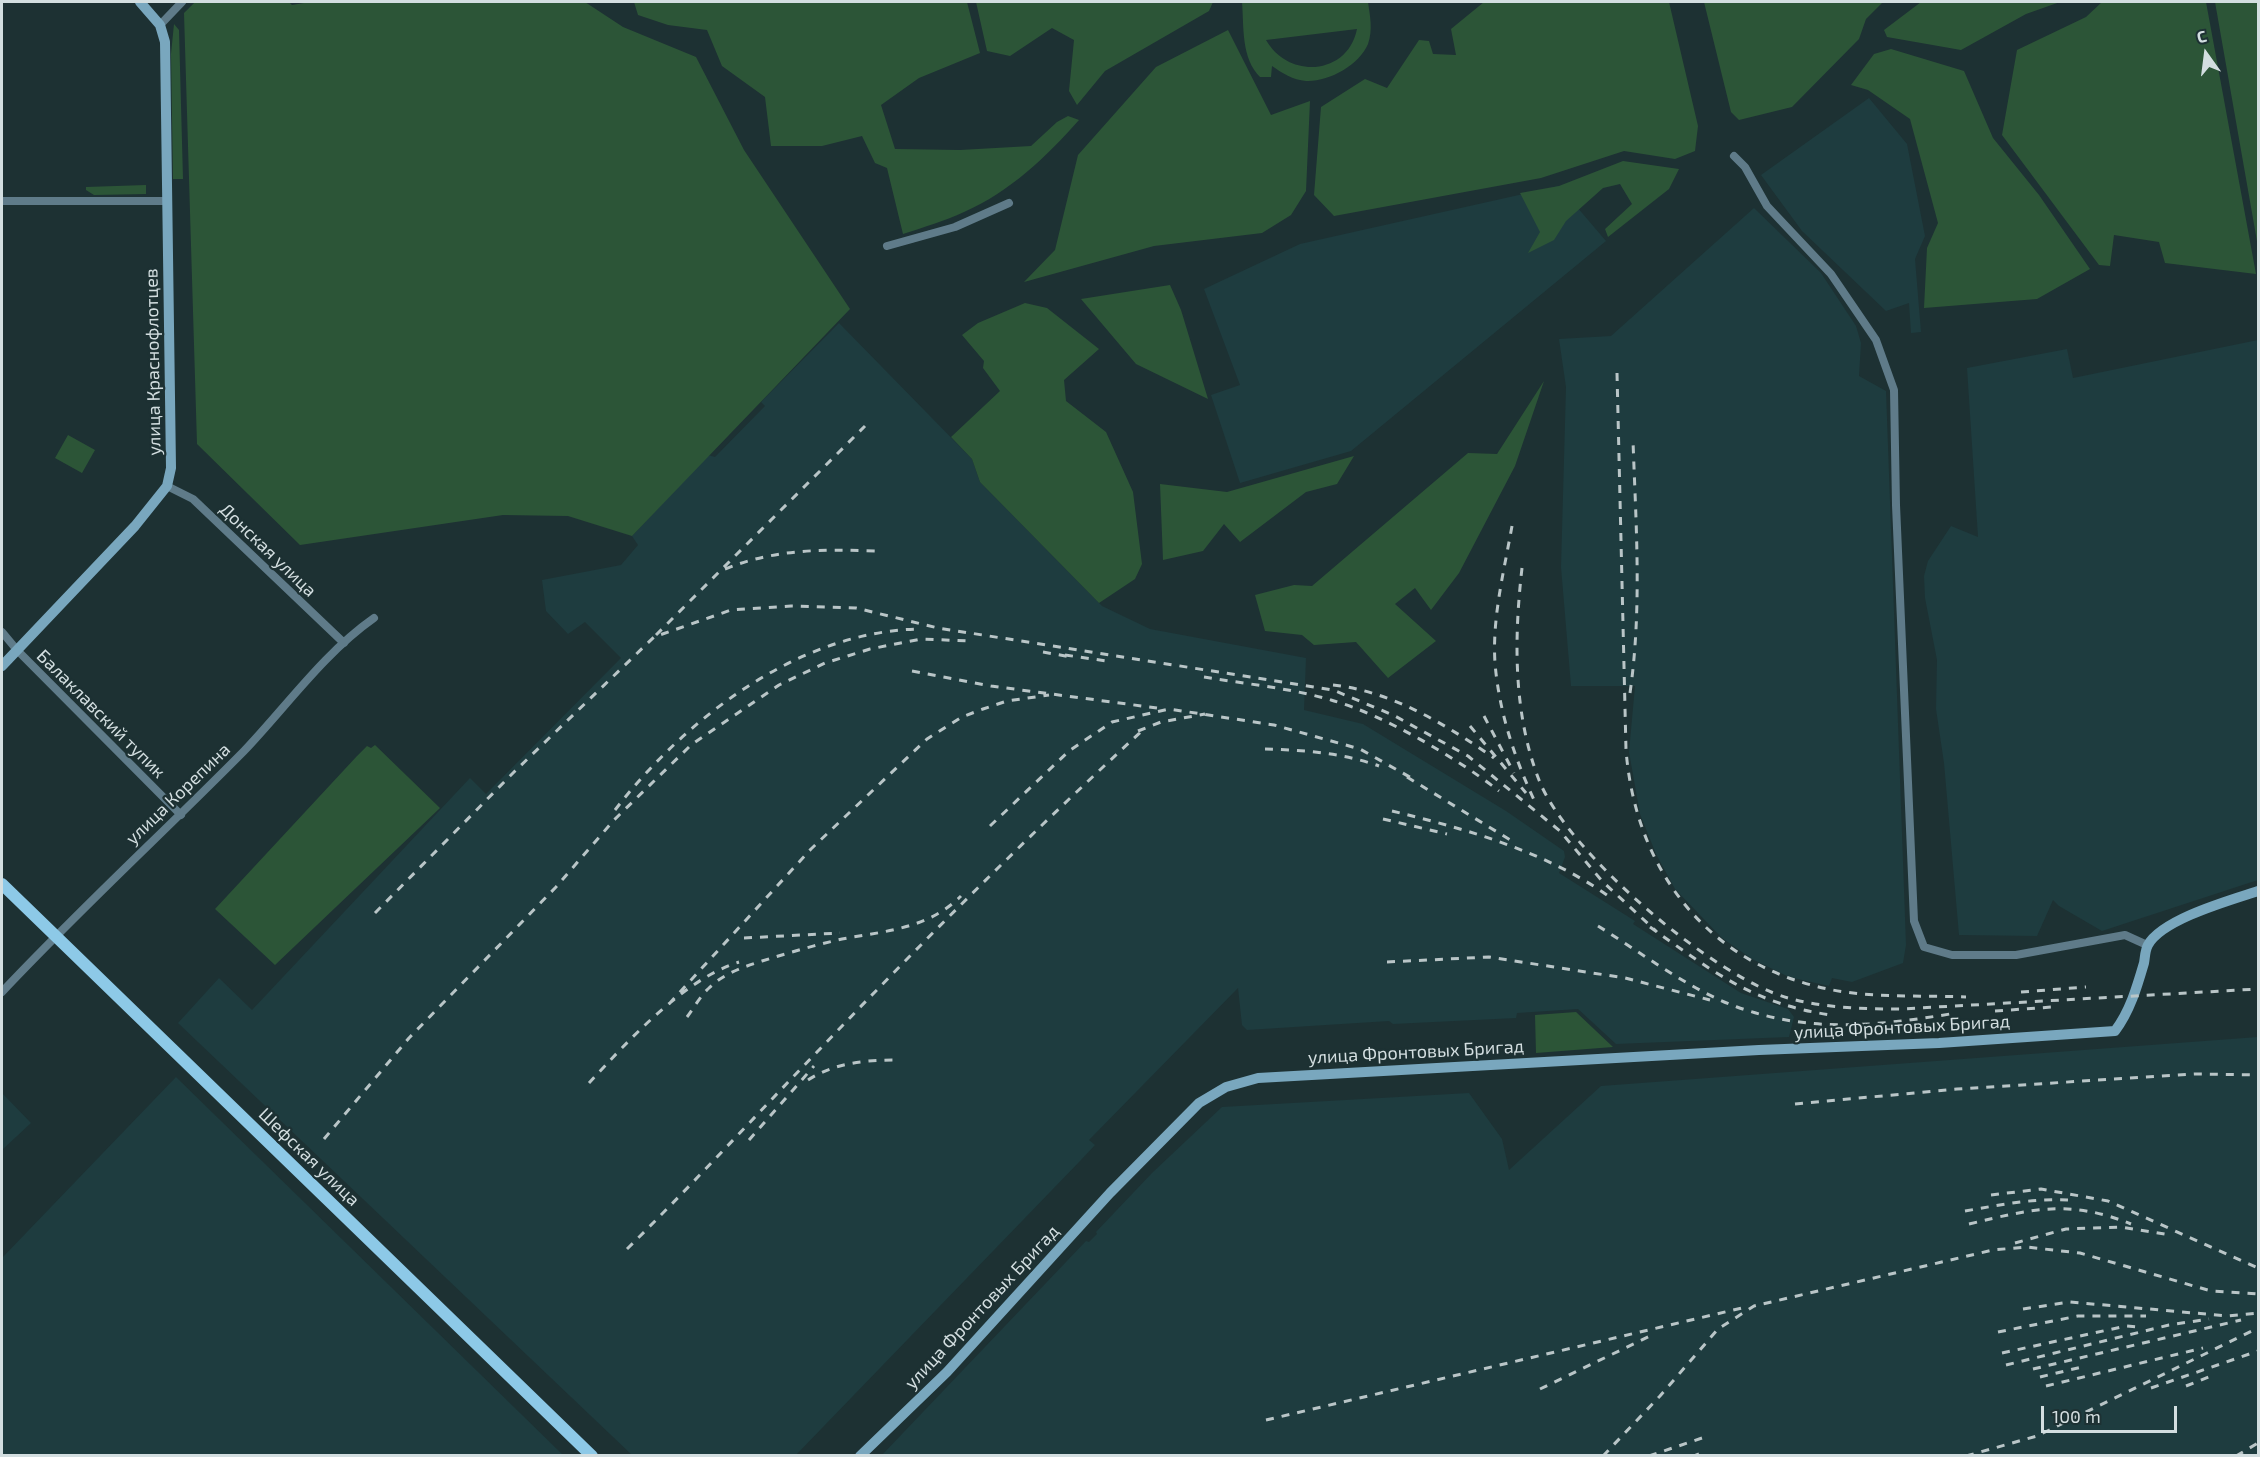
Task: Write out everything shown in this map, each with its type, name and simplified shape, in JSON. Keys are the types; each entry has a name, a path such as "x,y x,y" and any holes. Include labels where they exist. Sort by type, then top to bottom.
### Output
{"main road":[{"path":"140,2 160,25"},
{"name":"улица Краснофлотцев","path":"160,25 165,42 165,201 172,400 171,468 167,486"},
{"path":"2,666 135,526 167,486"},
{"name":"Шефская улица","path":"2,885 592,1455"},
{"path":"2148,945 2173,922 2259,891"},
{"name":"улица Фронтовых Бригад","path":"860,1455 947,1372 1110,1193 1199,1103 1215,1092 1241,1081 1414,1068 2093,1034 2115,1031 2124,1019 2138,982 2148,945"}],"street":[{"path":"160,25 182,2"},
{"path":"1734,156 1745,167 1767,206 1831,274 1876,340 1894,390 1896,505 1913,909 1919,938 1924,947 1952,955 2016,955 2125,935 2148,945"},
{"path":"2,201 165,201"},
{"path":"886,246 955,227 1009,203"},
{"name":"Донская улица","path":"167,486 193,499 344,643"},
{"name":"улица Корепина","path":"2,992 54,937 181,815 344,643 374,618"},
{"name":"Балаклавский тупик","path":"2,632 17,650 181,815"}],"shaded area":[{"path":"1869,98 1907,144 1925,236 1915,259 1921,332 1911,333 1909,303 1886,311 1802,231 1761,175"},
{"path":"1559,186 1606,241 1351,451 1240,483 1211,395 1240,385 1204,289 1300,244"},
{"path":"1754,208 1821,273 1856,326 1861,343 1859,376 1886,391 1906,945 1903,963 1852,982 1832,978 1829,986 1789,977 1752,959 1722,938 1675,889 1656,854 1640,814 1629,752 1635,686 1571,686 1561,567 1566,387 1559,339 1611,336"},
{"path":"839,323 972,459 980,482 1102,606 1150,629 1306,658 1304,710 1363,724 1506,811 1564,851 1565,857 1559,873 1635,921 1633,924 1741,993 1788,1009 1794,1017 1789,1037 1616,1044 1578,1009 1517,1013 1516,1018 1393,1024 1389,1021 1247,1030 1242,1025 1238,988 1089,1140 1095,1145 1080,1161 795,1456 632,1455 178,1023 219,978 252,1010 470,778 486,794 621,658 585,622 568,634 546,611 542,580 621,565 638,545 632,536 708,455 715,457 765,406 761,402"},
{"path":"2258,340 2258,880 2102,931 2059,906 2053,900 2037,936 1959,935 1944,763 1936,709 1937,660 1925,598 1924,576 1928,561 1951,526 1978,537 1967,368 2067,349 2073,378"},
{"path":"2258,1037 2258,1455 882,1455 1086,1241 1089,1242 1097,1234 1096,1232 1152,1173 1222,1107 1469,1093 1502,1139 1509,1170 1601,1086"},
{"path":"176,1077 563,1455 2,1455 2,1258"},
{"path":"2,1093 31,1123 2,1150"}],"green space":[{"path":"195,2 289,2 292,5 310,2 585,2 623,27 696,57 744,150 850,309 632,536 568,516 503,515 300,545 197,444 184,13"},
{"path":"634,2 967,2 980,53 919,78 881,105 895,149 960,150 1031,146 1057,122 1068,116 1079,120 1041,160 997,194 957,215 903,234 887,168 875,163 862,136 822,146 771,146 765,97 722,66 707,30 668,25 638,15"},
{"path":"976,2 1213,2 1209,11 1105,71 1077,105 1069,91 1074,40 1052,28 1010,56 987,51"},
{"path":"1242,2 1368,2 1371,23 1370,39 1358,59 1342,71 1324,79 1301,80 1288,76 1272,66 1271,77 1260,77 1246,52","holes":["1357,29 1351,44 1342,56 1317,67 1289,62 1276,53 1266,40"]},
{"path":"1484,2 1669,2 1698,126 1695,151 1675,159 1624,151 1541,178 1334,216 1314,195 1321,107 1365,79 1387,88 1419,40 1429,41 1433,54 1456,55 1451,29"},
{"path":"1704,2 1883,2 1866,19 1859,39 1792,107 1739,120 1731,112"},
{"path":"1921,2 2060,2 2026,14 1961,50 1887,37 1884,30"},
{"path":"2102,2 2206,2 2256,274 2165,263 2159,242 2114,235 2110,266 2099,265 2002,135 2017,50 2086,17"},
{"path":"2215,2 2258,2 2258,247"},
{"path":"174,24 179,30 183,179 173,179 171,54"},
{"path":"1228,30 1271,115 1310,101 1306,191 1291,215 1262,233 1154,246 1024,282 1055,250 1078,155 1156,67"},
{"path":"1891,49 1964,71 1993,138 2039,195 2090,269 2037,299 1924,308 1927,248 1938,223 1910,119 1868,90 1851,85 1874,54"},
{"path":"1623,161 1679,169 1669,189 1608,237 1605,229 1632,204 1620,184 1603,188 1566,221 1554,240 1528,253 1540,232 1520,193 1559,186"},
{"path":"146,185 146,194 94,195 86,190 86,187"},
{"path":"1170,285 1181,310 1208,399 1136,364 1081,299"},
{"path":"1025,303 1047,308 1099,349 1064,380 1066,401 1106,432 1133,492 1142,564 1135,579 1099,603 980,482 972,459 951,437 1000,391 983,368 984,361 962,335 978,323"},
{"path":"1544,381 1515,466 1459,573 1431,610 1415,588 1395,604 1436,641 1388,678 1356,642 1314,645 1302,635 1265,631 1255,595 1294,585 1312,586 1468,453 1497,454"},
{"path":"68,435 95,450 82,473 55,458"},
{"path":"1354,456 1337,484 1306,492 1240,542 1224,524 1203,551 1163,560 1160,484 1227,492"},
{"path":"375,745 440,808 275,965 215,909 357,756 367,746 371,748"},
{"path":"1576,1012 1613,1047 1536,1053 1535,1015"}],"railway":[{"path":"1617,373 1626,750 1632,792 1643,831 1660,867 1681,900 1707,929 1739,953 1775,972 1815,986 1852,993 1966,997"},
{"path":"656,635 865,426"},
{"path":"1630,693 1637,599 1633,441"},
{"path":"1512,526 1497,612 1495,663 1504,718 1521,770 1536,804"},
{"path":"725,569 762,557 780,554 836,550 875,551"},
{"path":"1522,568 1517,648 1520,702 1530,755 1539,780 1555,809 1579,841 1610,875 1646,908 1684,939 1721,965 1757,986 1788,998 1816,1004 1887,1009 2258,989"},
{"path":"375,913 514,772 654,637 731,610 791,606 856,608 938,628 1333,690 1393,715 1468,756 1560,831 1602,881 1657,932"},
{"path":"615,810 676,743 711,713 749,686 789,663 831,645 875,634 920,629"},
{"path":"324,1139 409,1038 556,887 614,820 691,745 779,685 825,663 870,649 921,639 969,641"},
{"path":"1043,652 1071,657"},
{"path":"1065,655 1107,661"},
{"path":"912,671 991,686 1157,708"},
{"path":"1204,677 1300,692 1373,715 1441,751 1499,791"},
{"path":"1333,685 1376,694 1418,711 1494,758"},
{"path":"669,1004 811,849 927,739 962,717 983,709 1007,701 1049,695"},
{"path":"990,826 1069,751 1112,722 1169,709 1274,725 1360,749 1415,780"},
{"path":"1138,731 1161,722 1205,714"},
{"path":"1484,716 1514,773"},
{"path":"1470,726 1526,793"},
{"path":"627,1249 939,927 1020,846 1145,728"},
{"path":"1265,749 1323,753 1379,766"},
{"path":"1407,777 1512,841"},
{"path":"1392,811 1504,843 1583,879 1607,895"},
{"path":"1383,819 1447,834"},
{"path":"687,1017 709,988 734,972 812,946 890,931 920,922 935,916 961,896"},
{"path":"1598,926 1701,991 1737,1007 1764,1015 1791,1021 1843,1025 1896,1022 1950,1014"},
{"path":"1650,927 1693,958 1756,994 1803,1010 1831,1015"},
{"path":"744,938 840,933"},
{"path":"1387,962 1489,957 1625,978 1710,1000"},
{"path":"589,1083 658,1013 698,982 718,970 739,962"},
{"path":"2021,992 2086,987"},
{"path":"1995,1011 2052,1007"},
{"path":"808,1080 839,1066 896,1060"},
{"path":"749,1140 814,1066"},
{"path":"1795,1104 1957,1089 2195,1074 2258,1075"},
{"path":"1991,1195 2041,1189 2108,1201 2258,1268"},
{"path":"1965,1211 2029,1201 2068,1200"},
{"path":"1969,1224 2012,1214 2050,1209 2088,1211 2131,1224"},
{"path":"2015,1243 2066,1229 2121,1227 2171,1235"},
{"path":"1603,1456 1660,1396 1718,1329 1754,1306 1993,1250 2026,1247 2080,1253 2211,1291 2258,1294"},
{"path":"2023,1309 2070,1302 2228,1316 2258,1313"},
{"path":"1266,1420 1742,1308"},
{"path":"1998,1332 2078,1316 2146,1316"},
{"path":"2006,1365 2169,1325 2209,1319"},
{"path":"2033,1369 2241,1320"},
{"path":"2002,1353 2126,1326 2137,1327"},
{"path":"1966,1456 2037,1436 2258,1328"},
{"path":"1540,1389 1652,1335"},
{"path":"2046,1386 2203,1348"},
{"path":"2151,1388 2258,1351"},
{"path":"2040,1377 2086,1366"},
{"path":"2186,1386 2211,1376"},
{"path":"1649,1456 1702,1438"},
{"path":"2236,1456 2258,1443"},
{"path":"1694,1456 1699,1454"}]}
